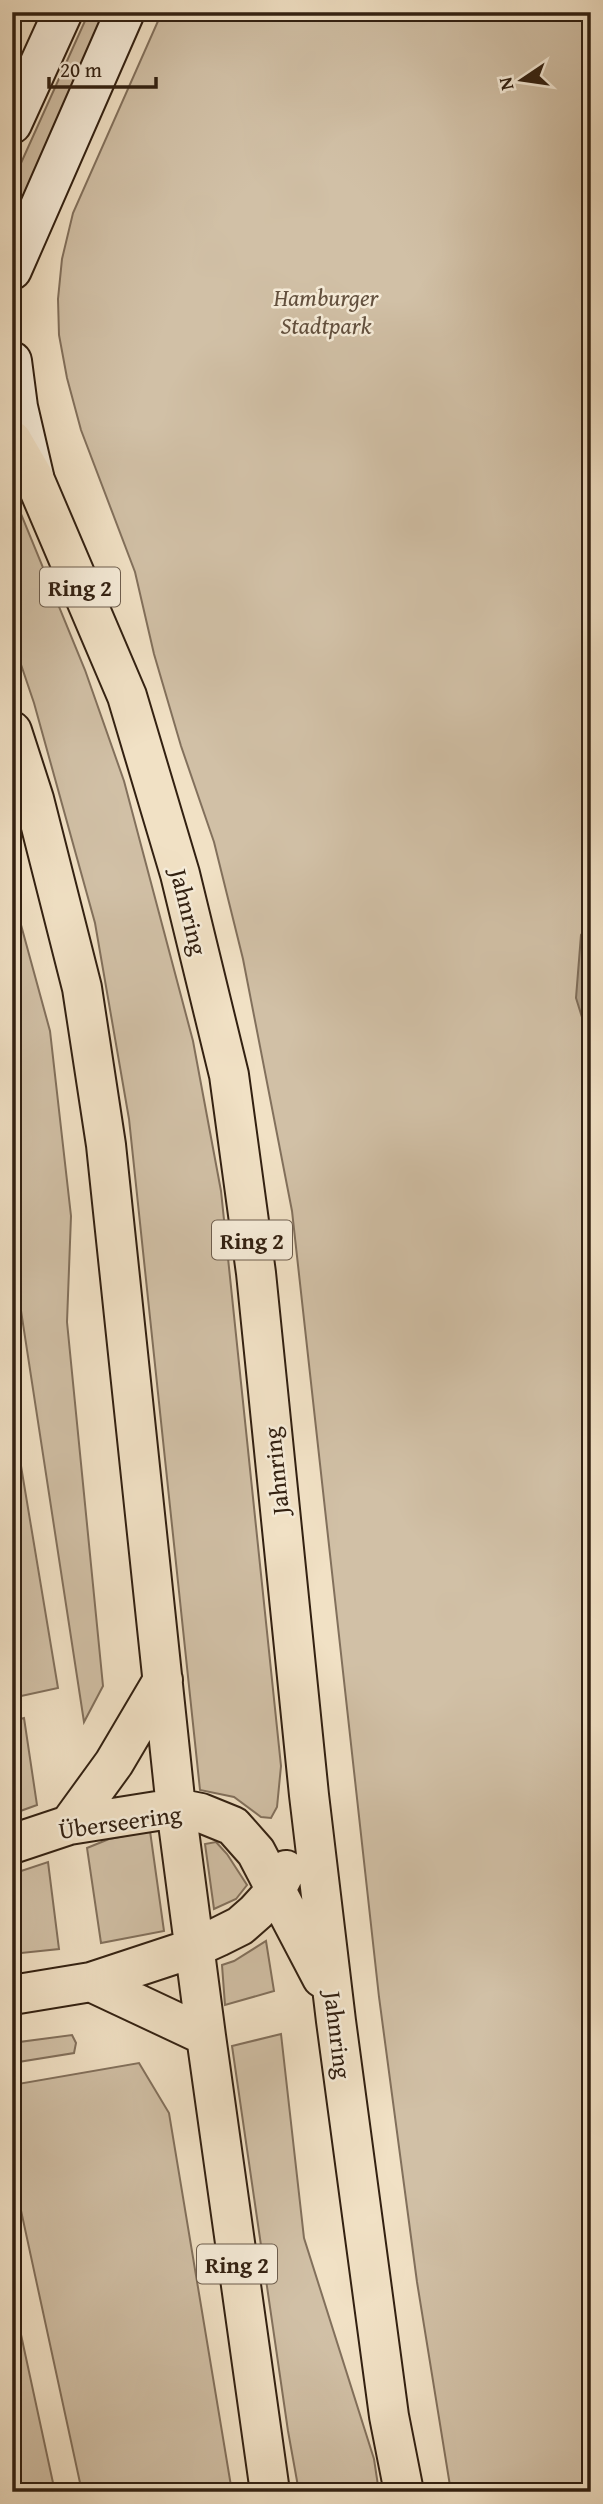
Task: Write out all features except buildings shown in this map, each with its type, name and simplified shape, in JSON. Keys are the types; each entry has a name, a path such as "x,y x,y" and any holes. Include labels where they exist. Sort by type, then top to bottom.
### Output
{"main road":[{"path":"15,113 63,12"},
{"path":"12,287 18,259 125,12"},
{"path":"12,361 18,407 34,478"},
{"name":"Ring 2","path":"12,440 34,478"},
{"name":"Jahnring","path":"34,478 127,696 180,874 229,1075 256,1273 309,1795 333,1999 389,2416 404,2492"},
{"name":"Ring 2","path":"12,731 34,799 84,1001 106,1145 176,1808 270,2492"},
{"path":"69,1825 114,1763 163,1680"},
{"path":"12,1995 91,1982 194,1948 240,1926 276,1890 304,1827 309,1795"},
{"name":"Überseering","path":"12,1844 69,1825 176,1808 201,1813 233,1826 256,1852 333,1999"},
{"path":"91,1982 206,2036"}],"green space":[{"path":"89,12 108,12 14,220 12,183"},
{"name":"Hamburger Stadtpark","path":"162,12 591,12 591,2492 451,2492 417,2282 379,1997 292,1211 243,959 214,842 181,746 154,654 135,572 81,430 59,335 58,299 62,259 73,213"},
{"path":"12,492 85,670 124,781 193,1041 221,1191 281,1766 277,1807 271,1818 261,1817 234,1797 200,1790 129,1119 95,923 34,703 12,638"},
{"path":"12,892 50,1031 71,1216 67,1322 103,1686 84,1722 12,1252"},
{"path":"12,1412 58,1688 12,1698"},
{"path":"24,1718 37,1805 12,1814 12,1721"},
{"path":"150,1831 164,1931 101,1943 87,1848 109,1839"},
{"path":"216,1842 247,1885 236,1899 214,1909 205,1844"},
{"path":"48,1862 59,1949 12,1954 12,1874"},
{"path":"266,1941 274,1991 225,2005 222,1965 234,1961"},
{"path":"281,2034 304,2238 374,2459 379,2492 299,2492 232,2046"},
{"path":"72,2035 76,2043 74,2053 12,2063 12,2043"},
{"path":"139,2063 169,2113 232,2492 82,2492 12,2169 12,2085"},
{"path":"12,2293 55,2492 12,2492"}],"water":[{"path":"591,923 591,1046 576,998 581,935"}]}
